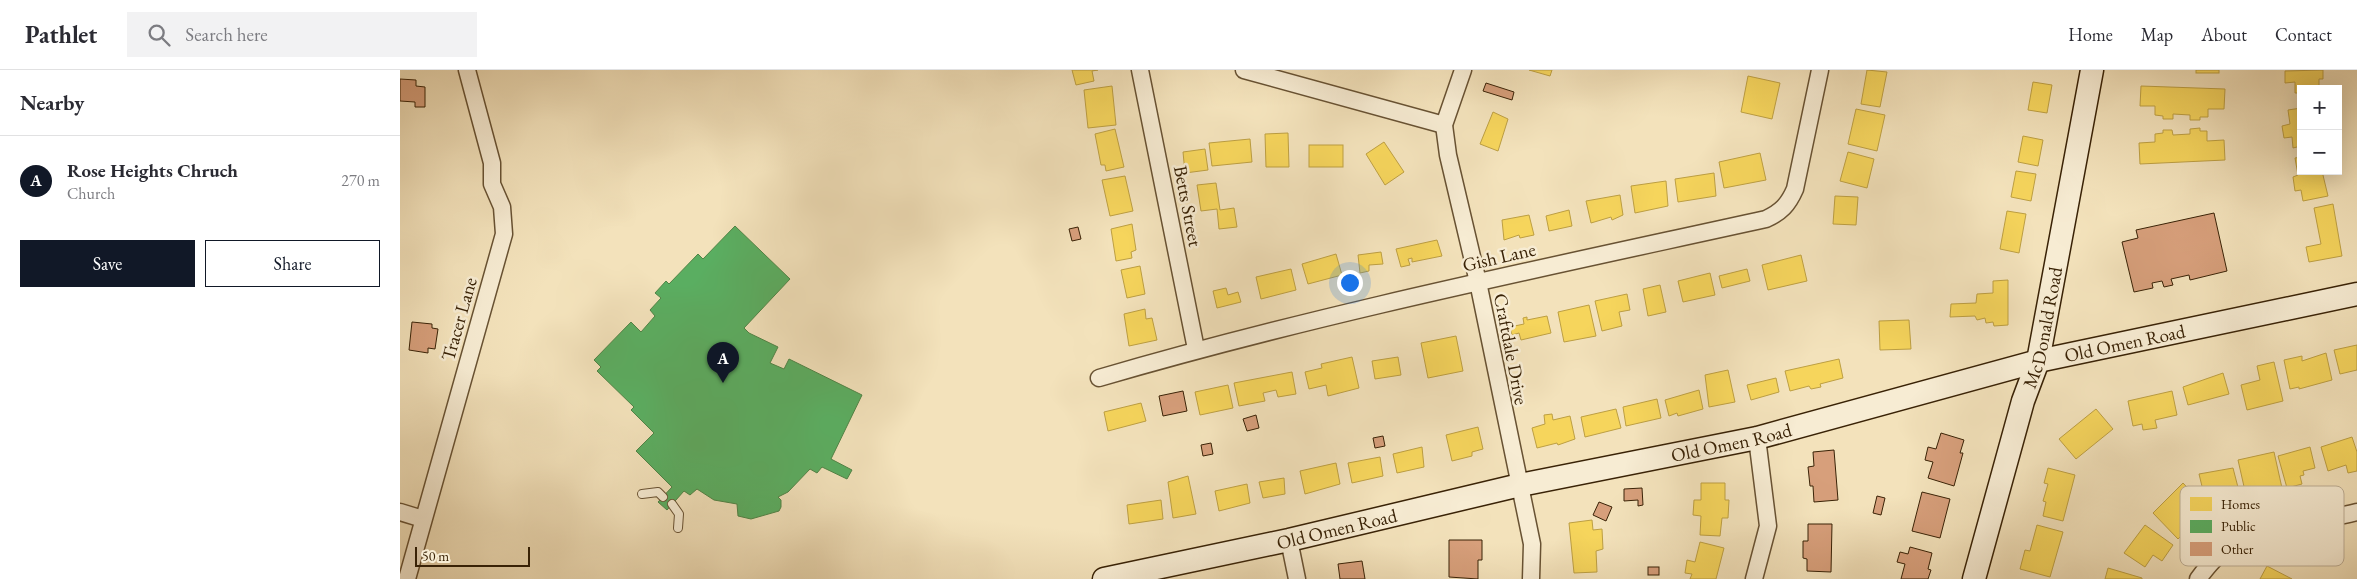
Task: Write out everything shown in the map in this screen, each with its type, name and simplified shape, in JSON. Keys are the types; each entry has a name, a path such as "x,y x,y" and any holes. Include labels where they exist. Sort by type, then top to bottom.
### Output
{"street":[{"name":"Tracer Lane","path":"407,579 504,234 502,207 492,184 492,163 467,70"},
{"name":"Betts Street","path":"1140,70 1196,349"},
{"path":"1244,70 1444,125"},
{"name":"Craftdale Drive","path":"1463,70 1444,125 1448,155 1478,282 1532,544 1531,579"},
{"name":"Gish Lane","path":"1099,378 1196,349 1478,282 1766,219 1779,213 1789,202 1794,189 1820,70"},
{"name":"McDonald Road","path":"1974,579 2023,400 2038,361 2092,70"},
{"name":"Old Omen Road","path":"1104,579 1289,540 1520,485 1757,438 2038,361 2357,294"},
{"path":"1754,579 1768,526 1757,438"},
{"path":"400,512 423,519"},
{"path":"2344,515 2357,512"},
{"path":"1289,540 1297,579"},
{"path":"2198,579 2209,566"}],"lane":[{"path":"642,494 658,492 663,497"},
{"path":"672,504 679,514 678,528"}],"building: Homes":[{"path":"1072,70 1098,70 1092,71 1094,81 1076,85"},
{"path":"1529,70 1552,70 1550,76"},
{"path":"1867,70 1887,72 1880,107 1861,104"},
{"path":"2196,70 2219,70 2219,73 2196,73"},
{"path":"2323,70 2323,79 2319,79 2319,85 2297,85 2297,93 2295,93 2295,82 2285,83 2285,71"},
{"path":"1748,76 1780,83 1772,119 1741,112"},
{"path":"2033,82 2052,85 2047,113 2028,110"},
{"path":"1112,86 1116,125 1088,128 1084,90"},
{"path":"2141,86 2225,89 2224,109 2208,109 2208,117 2200,117 2200,120 2190,120 2190,115 2173,114 2173,119 2163,119 2163,116 2155,115 2155,106 2140,106"},
{"path":"1856,109 1885,115 1877,151 1848,144"},
{"path":"2297,109 2297,147 2293,148 2292,137 2284,138 2282,126 2290,124 2288,110"},
{"path":"1493,112 1508,119 1498,151 1480,144"},
{"path":"2200,128 2200,131 2207,131 2207,141 2224,140 2225,160 2140,164 2139,143 2155,142 2155,134 2163,133 2163,130 2172,130 2173,135 2190,134 2190,129"},
{"path":"1115,129 1124,167 1106,171 1105,165 1101,165 1095,134"},
{"path":"1288,133 1289,167 1266,167 1265,134"},
{"path":"2023,136 2043,140 2038,166 2018,162"},
{"path":"1250,139 1252,162 1212,166 1209,143"},
{"path":"1384,142 1404,172 1385,185 1366,154"},
{"path":"1309,145 1343,145 1343,167 1309,167"},
{"path":"1205,149 1208,170 1185,173 1183,152"},
{"path":"1848,152 1874,159 1867,188 1840,181"},
{"path":"1760,153 1766,180 1724,188 1719,162"},
{"path":"2016,171 2036,174 2031,201 2011,197"},
{"path":"1714,173 1716,196 1678,202 1675,179"},
{"path":"2298,175 2323,175 2328,196 2303,201 2301,190 2295,191 2293,177"},
{"path":"1125,176 1133,211 1110,216 1102,180"},
{"path":"1666,181 1668,206 1635,213 1631,186"},
{"path":"1216,183 1220,210 1234,208 1237,227 1219,229 1217,209 1201,211 1197,185"},
{"path":"1620,195 1623,215 1612,220 1611,217 1591,223 1586,201"},
{"path":"1835,196 1858,197 1856,225 1833,224"},
{"path":"2333,204 2342,256 2309,262 2306,247 2321,244 2314,208"},
{"path":"1569,210 1572,226 1549,231 1546,216"},
{"path":"2007,211 2026,214 2019,253 2000,249"},
{"path":"1529,215 1534,235 1520,238 1519,235 1504,240 1502,220"},
{"path":"1132,224 1136,250 1131,252 1132,258 1116,261 1111,229"},
{"path":"1437,240 1442,256 1412,262 1412,258 1408,259 1410,265 1401,267 1396,249"},
{"path":"1381,252 1383,264 1369,265 1369,271 1360,273 1358,255"},
{"path":"1336,254 1342,275 1308,284 1302,264"},
{"path":"1801,255 1807,281 1768,290 1762,265"},
{"path":"1140,266 1145,294 1127,298 1121,270"},
{"path":"1291,269 1296,290 1261,299 1256,277"},
{"path":"1747,269 1750,281 1722,288 1719,276"},
{"path":"1710,273 1715,295 1683,302 1678,281"},
{"path":"2008,280 2008,325 1994,326 1993,322 1986,323 1985,318 1977,320 1975,316 1950,317 1951,304 1976,303 1977,294 1993,293 1993,281"},
{"path":"1660,285 1666,312 1648,316 1643,289"},
{"path":"1226,288 1228,295 1238,292 1241,302 1217,308 1213,291"},
{"path":"1627,294 1630,310 1619,312 1622,326 1602,331 1595,301"},
{"path":"1589,305 1596,336 1564,342 1558,312"},
{"path":"1145,309 1146,319 1152,318 1157,340 1129,346 1124,314"},
{"path":"1547,316 1551,333 1521,340 1519,333 1512,335 1510,327 1524,324 1523,318 1527,317 1527,320"},
{"path":"1909,320 1911,349 1880,350 1879,321"},
{"path":"1456,336 1463,371 1428,378 1421,343"},
{"path":"2357,345 2357,370 2340,374 2334,350"},
{"path":"2326,353 2332,380 2299,389 2299,387 2290,389 2284,360 2302,356 2302,361"},
{"path":"1352,357 1359,388 1328,396 1326,385 1309,389 1305,372 1322,368 1321,364"},
{"path":"1398,357 1401,375 1375,379 1372,361"},
{"path":"1839,359 1843,378 1820,384 1821,387 1811,389 1809,386 1790,391 1785,371"},
{"path":"2274,362 2283,401 2247,410 2241,385 2260,380 2257,366"},
{"path":"1728,370 1735,402 1709,407 1705,375"},
{"path":"1292,372 1296,394 1278,397 1276,390 1263,393 1265,401 1239,406 1234,383"},
{"path":"2223,373 2229,394 2188,405 2183,387"},
{"path":"1776,378 1779,392 1751,400 1747,385"},
{"path":"1228,385 1233,408 1200,415 1195,392"},
{"path":"1699,390 1703,409 1678,416 1677,413 1669,416 1665,400"},
{"path":"2172,391 2177,415 2155,420 2157,428 2143,430 2142,424 2133,426 2128,401"},
{"path":"1657,399 1661,418 1626,426 1623,407"},
{"path":"1141,403 1146,421 1108,431 1104,412"},
{"path":"1616,409 1621,428 1585,437 1581,417"},
{"path":"2096,409 2113,429 2076,459 2059,439"},
{"path":"1552,414 1553,420 1570,416 1575,439 1558,445 1557,443 1537,448 1532,428 1545,424 1544,415"},
{"path":"1478,427 1483,449 1472,452 1472,456 1452,461 1446,435"},
{"path":"2352,437 2357,452 2357,471 2348,473 2346,465 2328,471 2321,447"},
{"path":"1422,447 1424,467 1397,473 1393,454"},
{"path":"2310,447 2315,468 2303,471 2304,475 2300,476 2302,484 2286,486 2278,456"},
{"path":"2274,452 2282,486 2244,486 2238,460"},
{"path":"1380,457 1383,476 1352,483 1348,463"},
{"path":"1336,463 1340,484 1305,494 1300,471"},
{"path":"2048,468 2075,475 2063,521 2043,516 2046,502 2043,501 2048,484 2044,483"},
{"path":"2233,468 2238,486 2202,486 2199,474"},
{"path":"1188,476 1196,514 1173,518 1168,482"},
{"path":"1284,478 1285,494 1263,498 1259,482"},
{"path":"1701,483 1725,483 1725,500 1729,500 1728,518 1722,518 1720,536 1700,535 1701,516 1693,515 1694,500 1701,500"},
{"path":"1247,484 1250,503 1219,511 1215,491"},
{"path":"2180,486 2180,537 2178,539 2153,513"},
{"path":"1161,500 1163,519 1129,524 1127,505"},
{"path":"1592,520 1593,530 1602,529 1603,549 1596,551 1597,572 1574,573 1569,523"},
{"path":"2037,525 2063,532 2050,577 2020,569 2025,550 2030,551"},
{"path":"2145,525 2173,545 2162,561 2153,555 2145,567 2124,553"},
{"path":"1700,542 1724,548 1716,579 1690,579 1692,574 1685,573 1687,560 1695,562"},
{"path":"2267,566 2292,579 2260,579"},
{"path":"2108,568 2142,578 2142,579 2105,579"}],"building: Public":[{"path":"735,226 790,279 744,328 749,333 778,347 770,363 784,369 789,359 862,395 831,459 852,470 847,479 822,467 817,473 810,469 788,492 778,497 781,500 779,511 751,519 738,516 737,504 714,500 697,489 690,495 684,491 667,510 658,502 672,487 636,451 654,433 631,410 634,407 597,371 601,367 594,360 631,322 641,332 655,316 650,310 661,298 655,293 666,281 669,284 698,254 703,259"}],"building: Other":[{"path":"400,79 416,80 416,86 425,87 425,107 415,107 415,102 400,101"},
{"path":"1486,83 1514,92 1512,100 1483,91"},
{"path":"2214,213 2227,271 2190,280 2189,275 2171,279 2173,285 2164,287 2162,281 2152,283 2153,288 2134,292 2122,242 2138,238 2136,230"},
{"path":"1078,227 1081,239 1072,241 1069,229"},
{"path":"412,322 432,324 432,328 438,329 435,349 428,348 428,353 409,350"},
{"path":"1183,391 1187,411 1163,416 1159,396"},
{"path":"1256,415 1259,428 1247,431 1243,419"},
{"path":"1941,433 1964,440 1960,453 1963,453 1954,486 1928,478 1933,462 1925,460 1928,447 1936,449"},
{"path":"1383,436 1385,446 1375,448 1373,438"},
{"path":"1211,443 1213,454 1203,456 1201,445"},
{"path":"1834,450 1838,500 1814,502 1813,486 1810,486 1808,467 1814,466 1813,452"},
{"path":"1642,488 1643,505 1638,506 1638,500 1624,501 1624,489"},
{"path":"1922,492 1950,499 1940,538 1912,531"},
{"path":"1877,496 1885,498 1881,515 1873,513"},
{"path":"1599,502 1612,507 1606,521 1593,515"},
{"path":"1808,524 1832,524 1831,572 1807,571 1807,559 1803,558 1803,541 1808,541"},
{"path":"1449,540 1482,540 1482,560 1478,560 1478,579 1449,577"},
{"path":"1910,547 1932,553 1928,569 1931,570 1928,579 1901,579 1905,564 1897,562 1900,552 1908,554"},
{"path":"1362,561 1365,579 1340,579 1338,564"},
{"path":"1648,567 1659,567 1659,575 1648,575"}],"place":[{"name":"Rose Heights Chruch","path":"723,383"}]}
